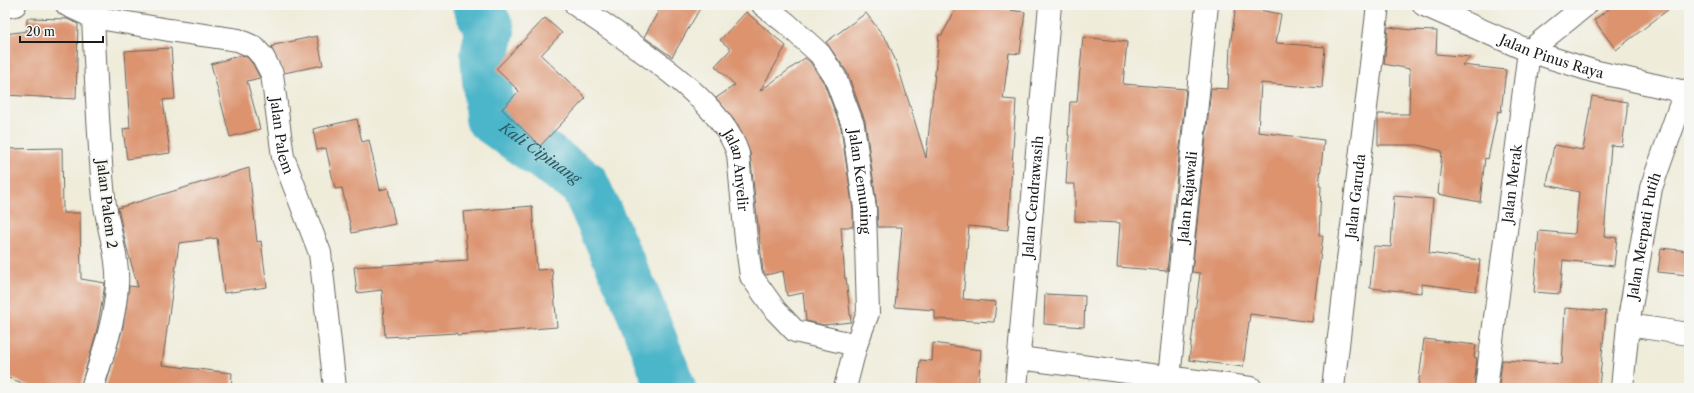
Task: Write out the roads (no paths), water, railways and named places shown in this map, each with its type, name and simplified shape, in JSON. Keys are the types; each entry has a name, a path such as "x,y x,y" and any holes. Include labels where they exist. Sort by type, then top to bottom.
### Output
{"street":[{"path":"5,7 15,5"},
{"name":"Jalan Palem","path":"66,5 93,17 238,40 254,47 264,58 272,74 283,158 320,253 335,388"},
{"name":"Jalan Anyelir","path":"576,5 677,77 701,100 726,128 734,141 738,154 751,276 776,312 795,331 856,345"},
{"name":"Jalan Kemuning","path":"763,5 786,23 820,54 835,77 853,125 865,209 868,313 856,345 845,388"},
{"name":"Jalan Rajawali","path":"1168,383 1207,5"},
{"name":"Jalan Garuda","path":"1333,388 1378,5"},
{"name":"Jalan Pinus Raya","path":"1424,5 1529,51 1593,71 1687,90"},
{"path":"1529,51 1586,5"},
{"name":"Jalan Cendrawasih","path":"1016,388 1048,6"},
{"name":"Jalan Palem 2","path":"92,388 112,324 117,284 113,249 104,200 93,17"},
{"name":"Jalan Merak","path":"1486,388 1529,51"},
{"name":"Jalan Merpati Putih","path":"1622,388 1628,325 1651,188 1687,90"},
{"path":"1628,325 1689,334"},
{"path":"1019,358 1168,383 1251,388"}],"waterway":[{"name":"Kali Cipinang","path":"477,5 490,31 485,55 490,118 584,184 635,296 671,388"}]}
